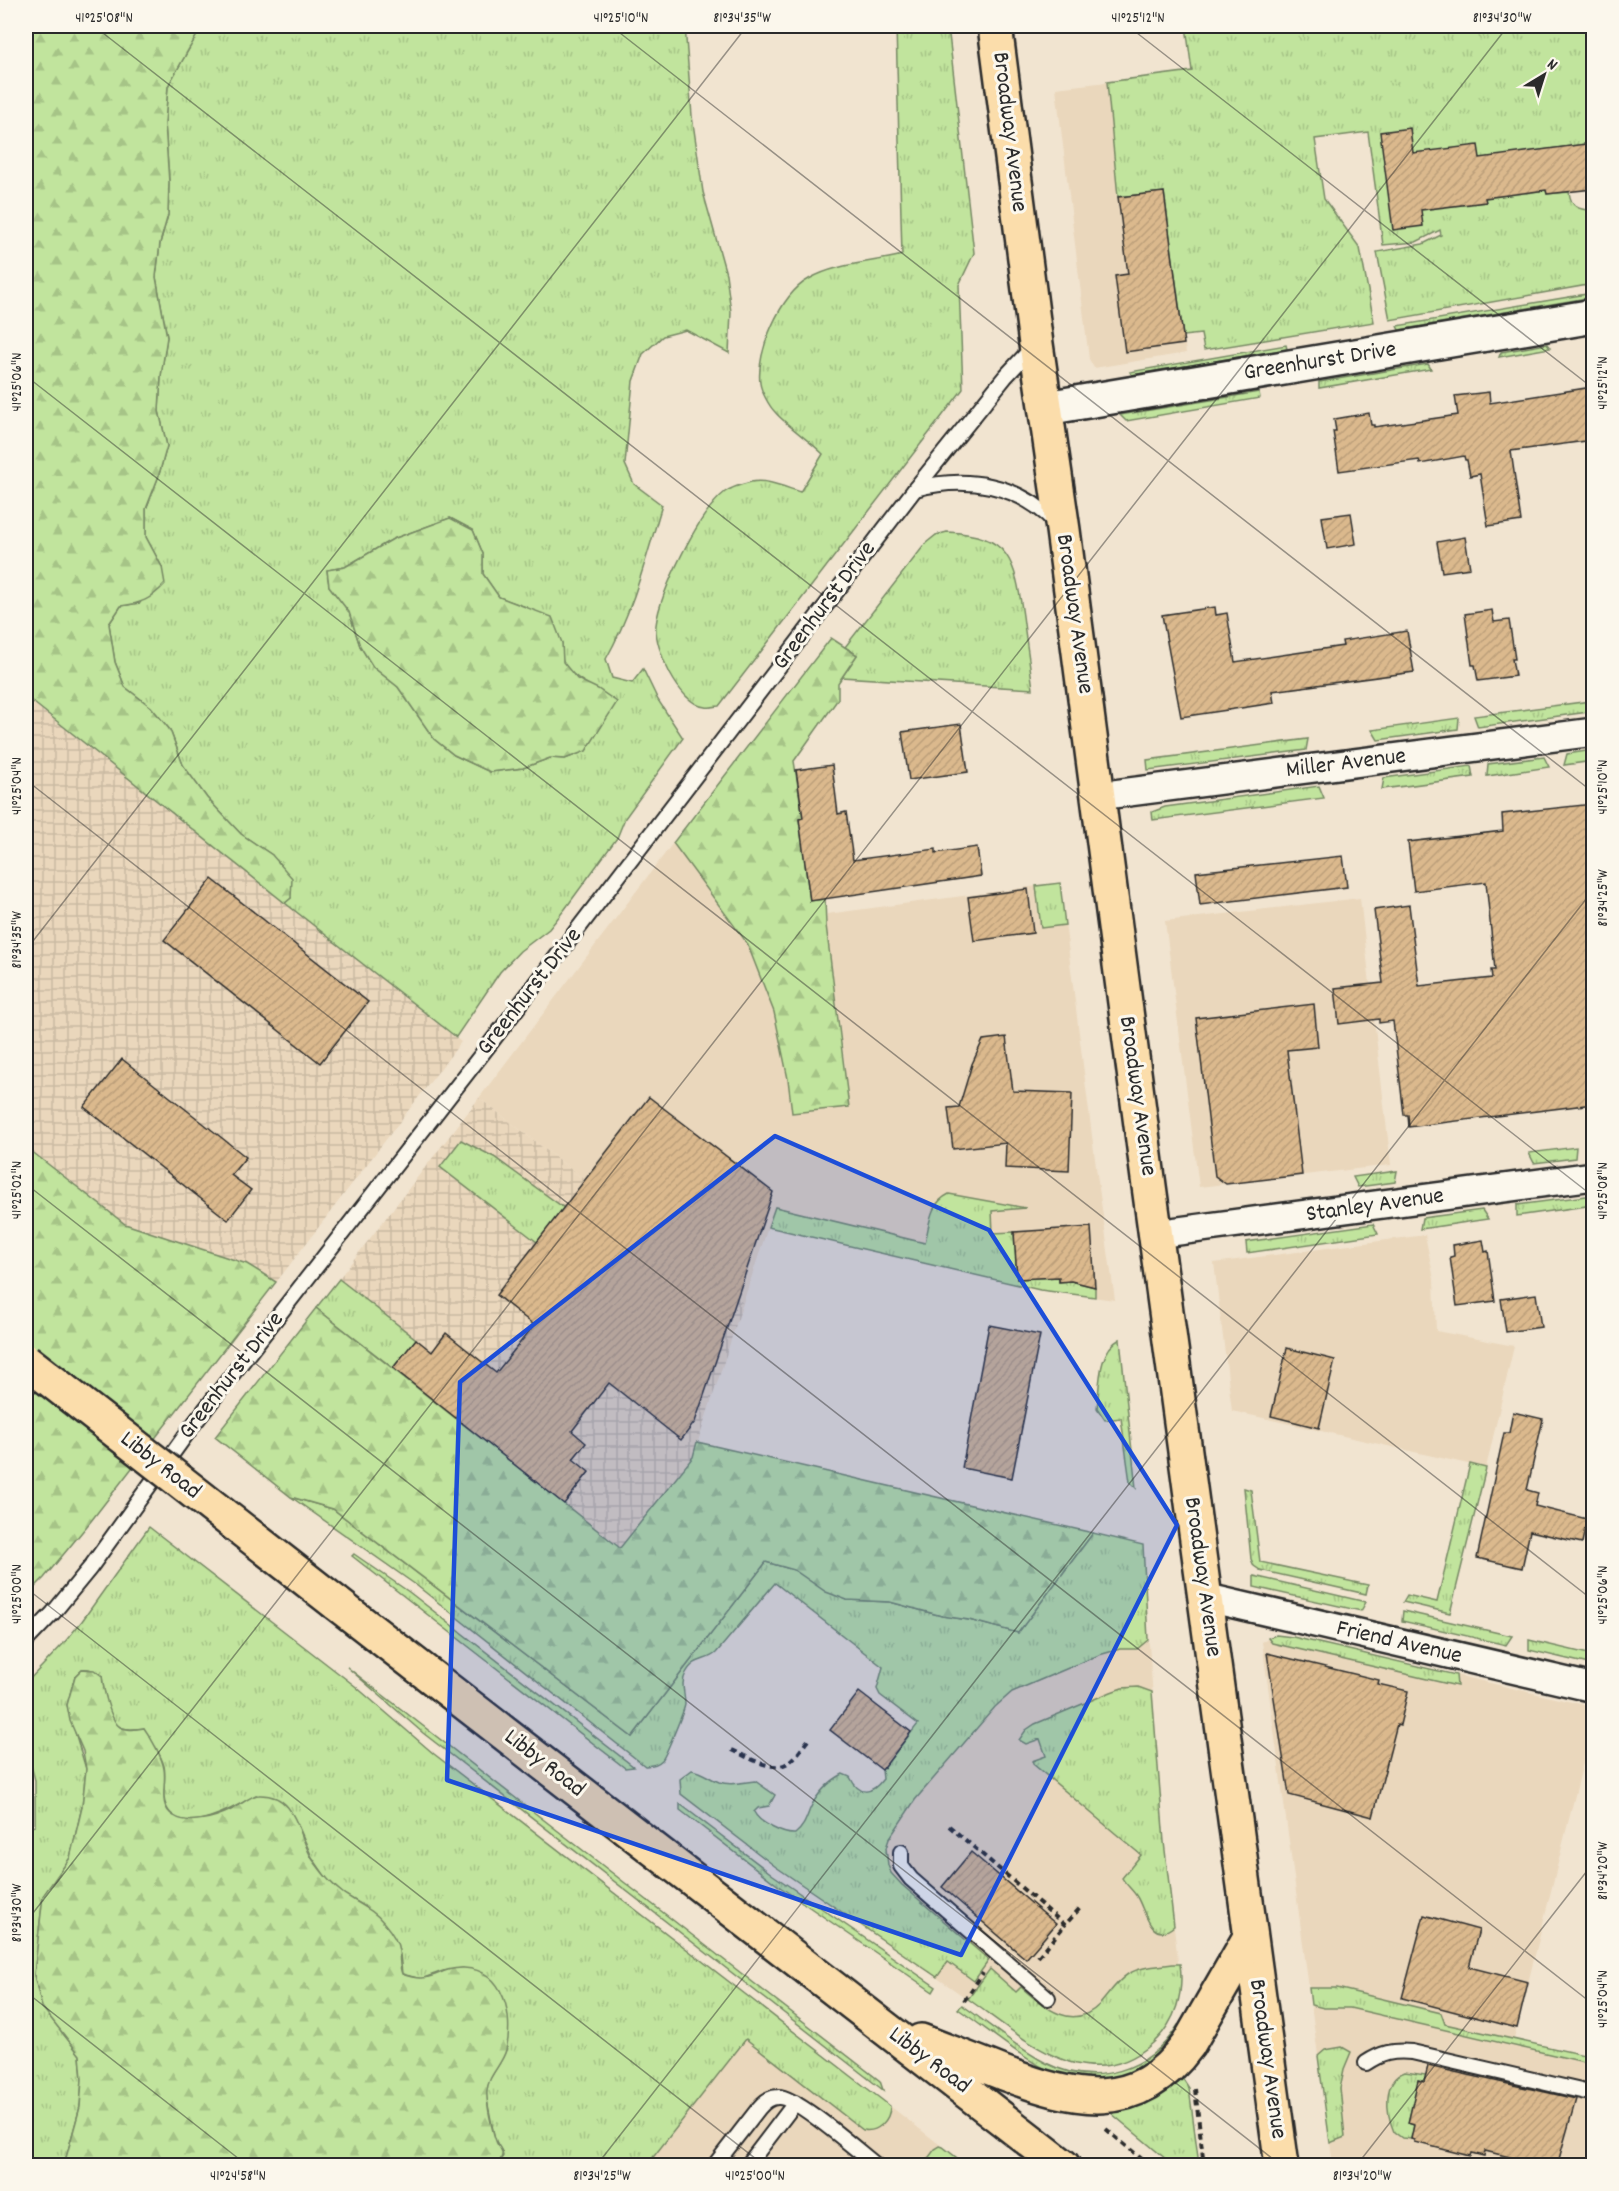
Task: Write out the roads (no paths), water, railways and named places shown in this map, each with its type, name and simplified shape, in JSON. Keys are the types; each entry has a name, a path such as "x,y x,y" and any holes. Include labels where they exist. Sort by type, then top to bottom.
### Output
{"main road":[{"name":"Broadway Avenue","path":"995,26 1282,2166"},
{"name":"Libby Road","path":"26,1361 1063,2166"},
{"path":"883,2027 1064,2094 1093,2096 1120,2093 1157,2078 1177,2060 1188,2045 1250,1937"}],"street":[{"name":"Greenhurst Drive","path":"1046,408 1593,316"},
{"name":"Miller Avenue","path":"1098,796 1593,732"},
{"name":"Stanley Avenue","path":"1156,1234 1593,1176"},
{"name":"Friend Avenue","path":"1204,1597 1593,1688"}],"lane":[{"name":"Greenhurst Drive","path":"26,1641 53,1613 90,1568 193,1425 489,1045 915,489 1005,377 1036,344"},
{"path":"915,489 954,482 994,486 1032,503 1063,530"},
{"path":"901,1852 901,1866 911,1879 1048,1998"},
{"path":"1366,2063 1388,2052 1412,2052 1593,2094"},
{"path":"714,2166 765,2102 779,2097 795,2103 877,2166"},
{"path":"747,2166 795,2103"}]}
